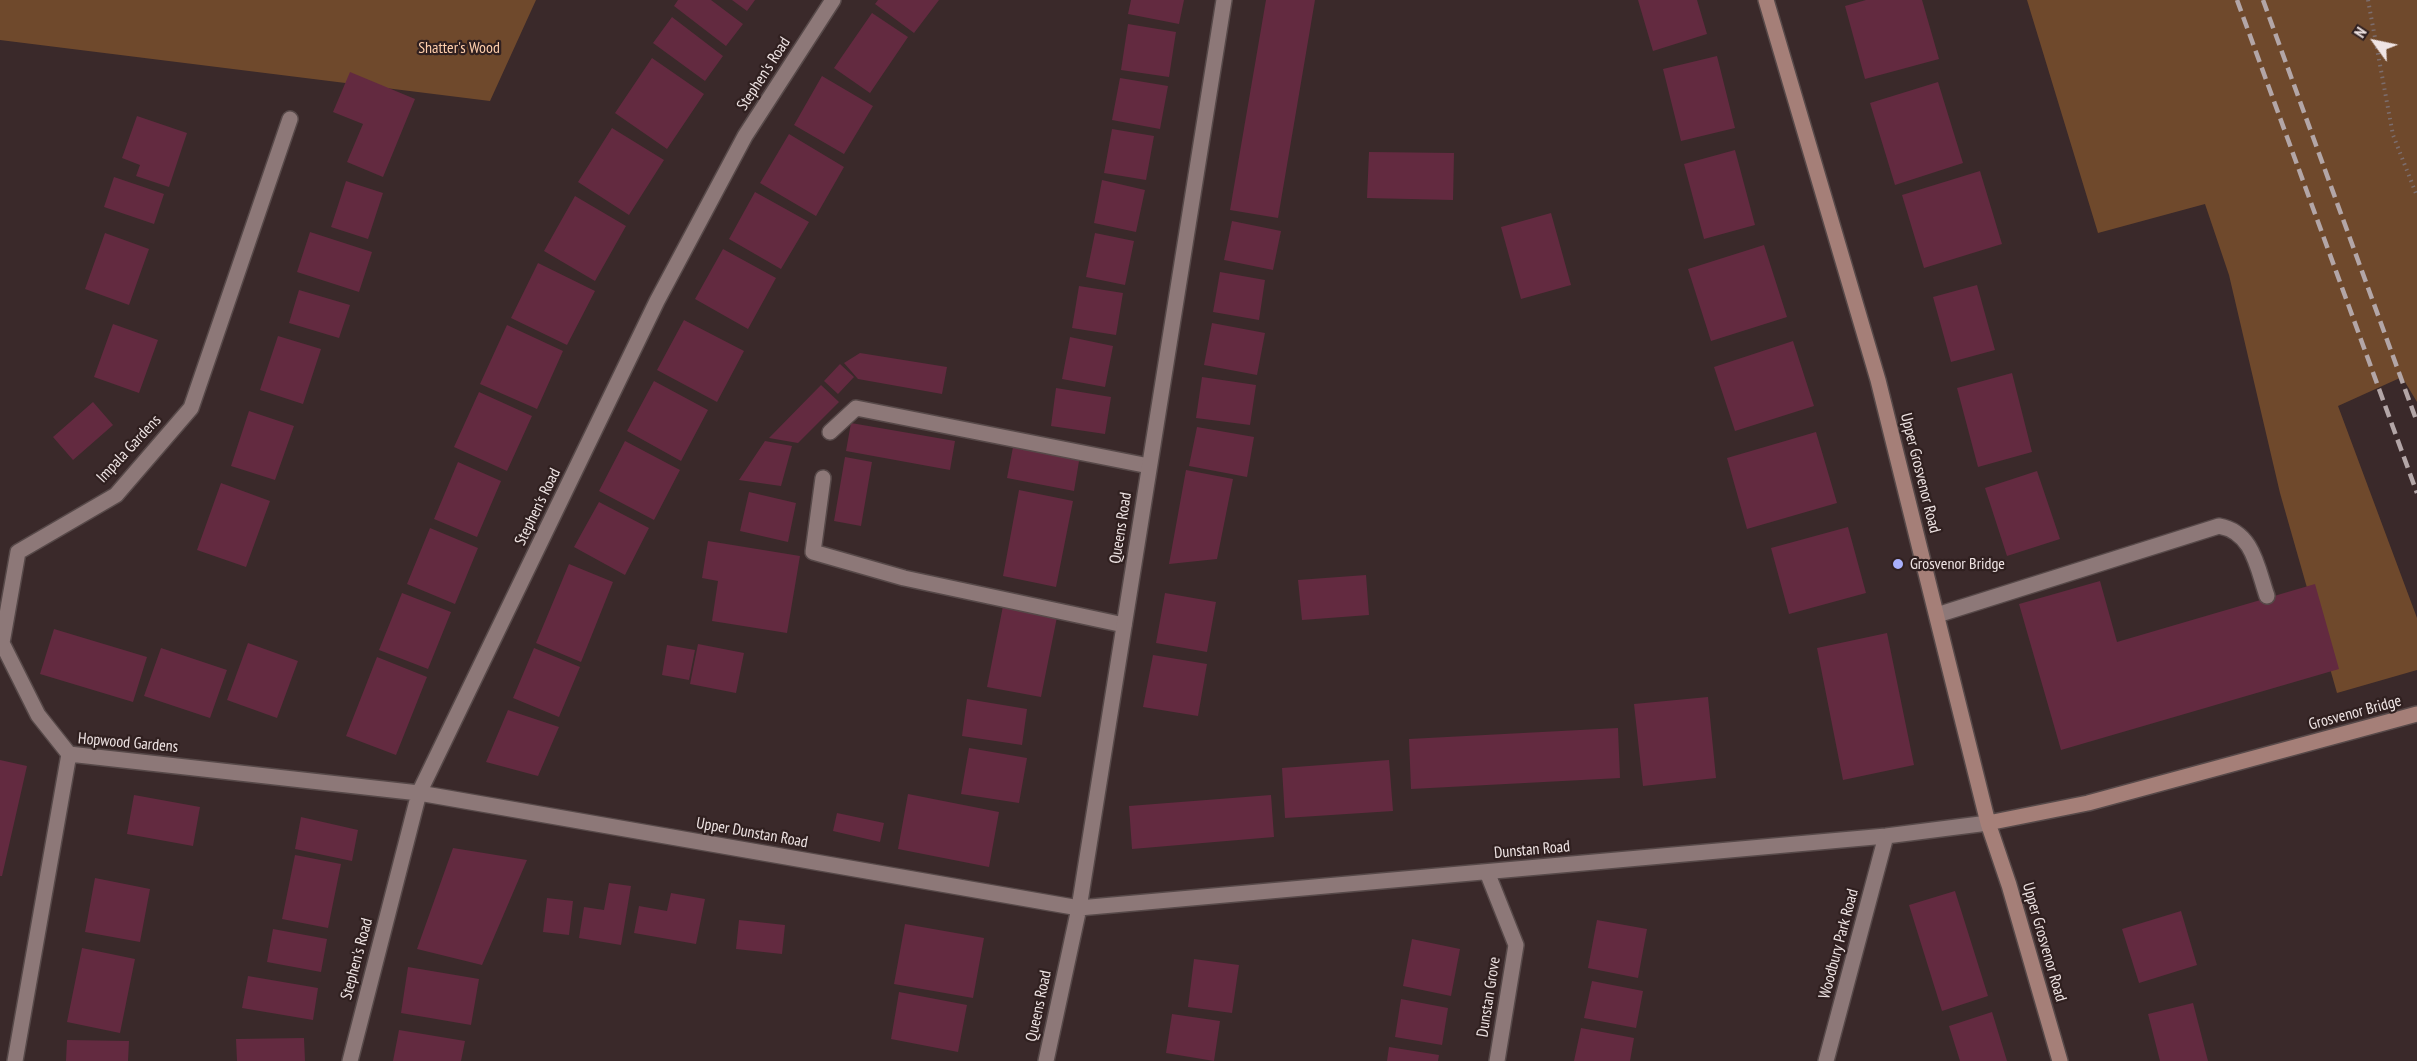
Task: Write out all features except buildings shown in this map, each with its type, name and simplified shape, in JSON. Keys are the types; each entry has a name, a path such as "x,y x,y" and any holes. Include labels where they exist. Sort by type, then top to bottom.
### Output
{"street":[{"name":"Stephen's Road","path":"350,1061 419,793 663,291 745,136 833,0"},
{"name":"Queens Road","path":"1046,1061 1079,908 1224,0"},
{"name":"Upper Grosvenor Road","path":"1766,0 1878,380 1988,823 2009,885 2060,1061"},
{"name":"Impala Gardens","path":"69,754 39,715 2,643 18,552 116,495 191,408 290,119"},
{"path":"830,432 856,408 1149,466"},
{"path":"823,478 813,552 904,578 1124,625"},
{"path":"1937,615 2219,526 2232,528 2244,538 2253,554 2266,596"},
{"name":"Grosvenor Bridge","path":"1988,823 2088,803 2417,714"},
{"name":"Hopwood Gardens","path":"15,1061 69,754 419,793"},
{"name":"Upper Dunstan Road","path":"419,793 1079,908"},
{"name":"Dunstan Road","path":"1079,908 1886,836 1988,823"},
{"name":"Woodbury Park Road","path":"1826,1061 1886,836"},
{"name":"Dunstan Grove","path":"1487,872 1516,945 1497,1061"}],"path":[{"path":"2368,0 2393,135 2417,196"}],"green space":[{"name":"Shatter's Wood","path":"0,0 536,0 490,101 0,40"},
{"path":"2027,0 2417,0 2417,402 2402,377 2338,406 2417,618 2417,670 2337,693 2280,493 2229,275 2205,204 2098,233"}],"railway":[{"path":"2237,0 2417,493"},
{"path":"2263,0 2417,422"}],"place":[{"name":"Grosvenor Bridge","path":"1898,564"}]}
